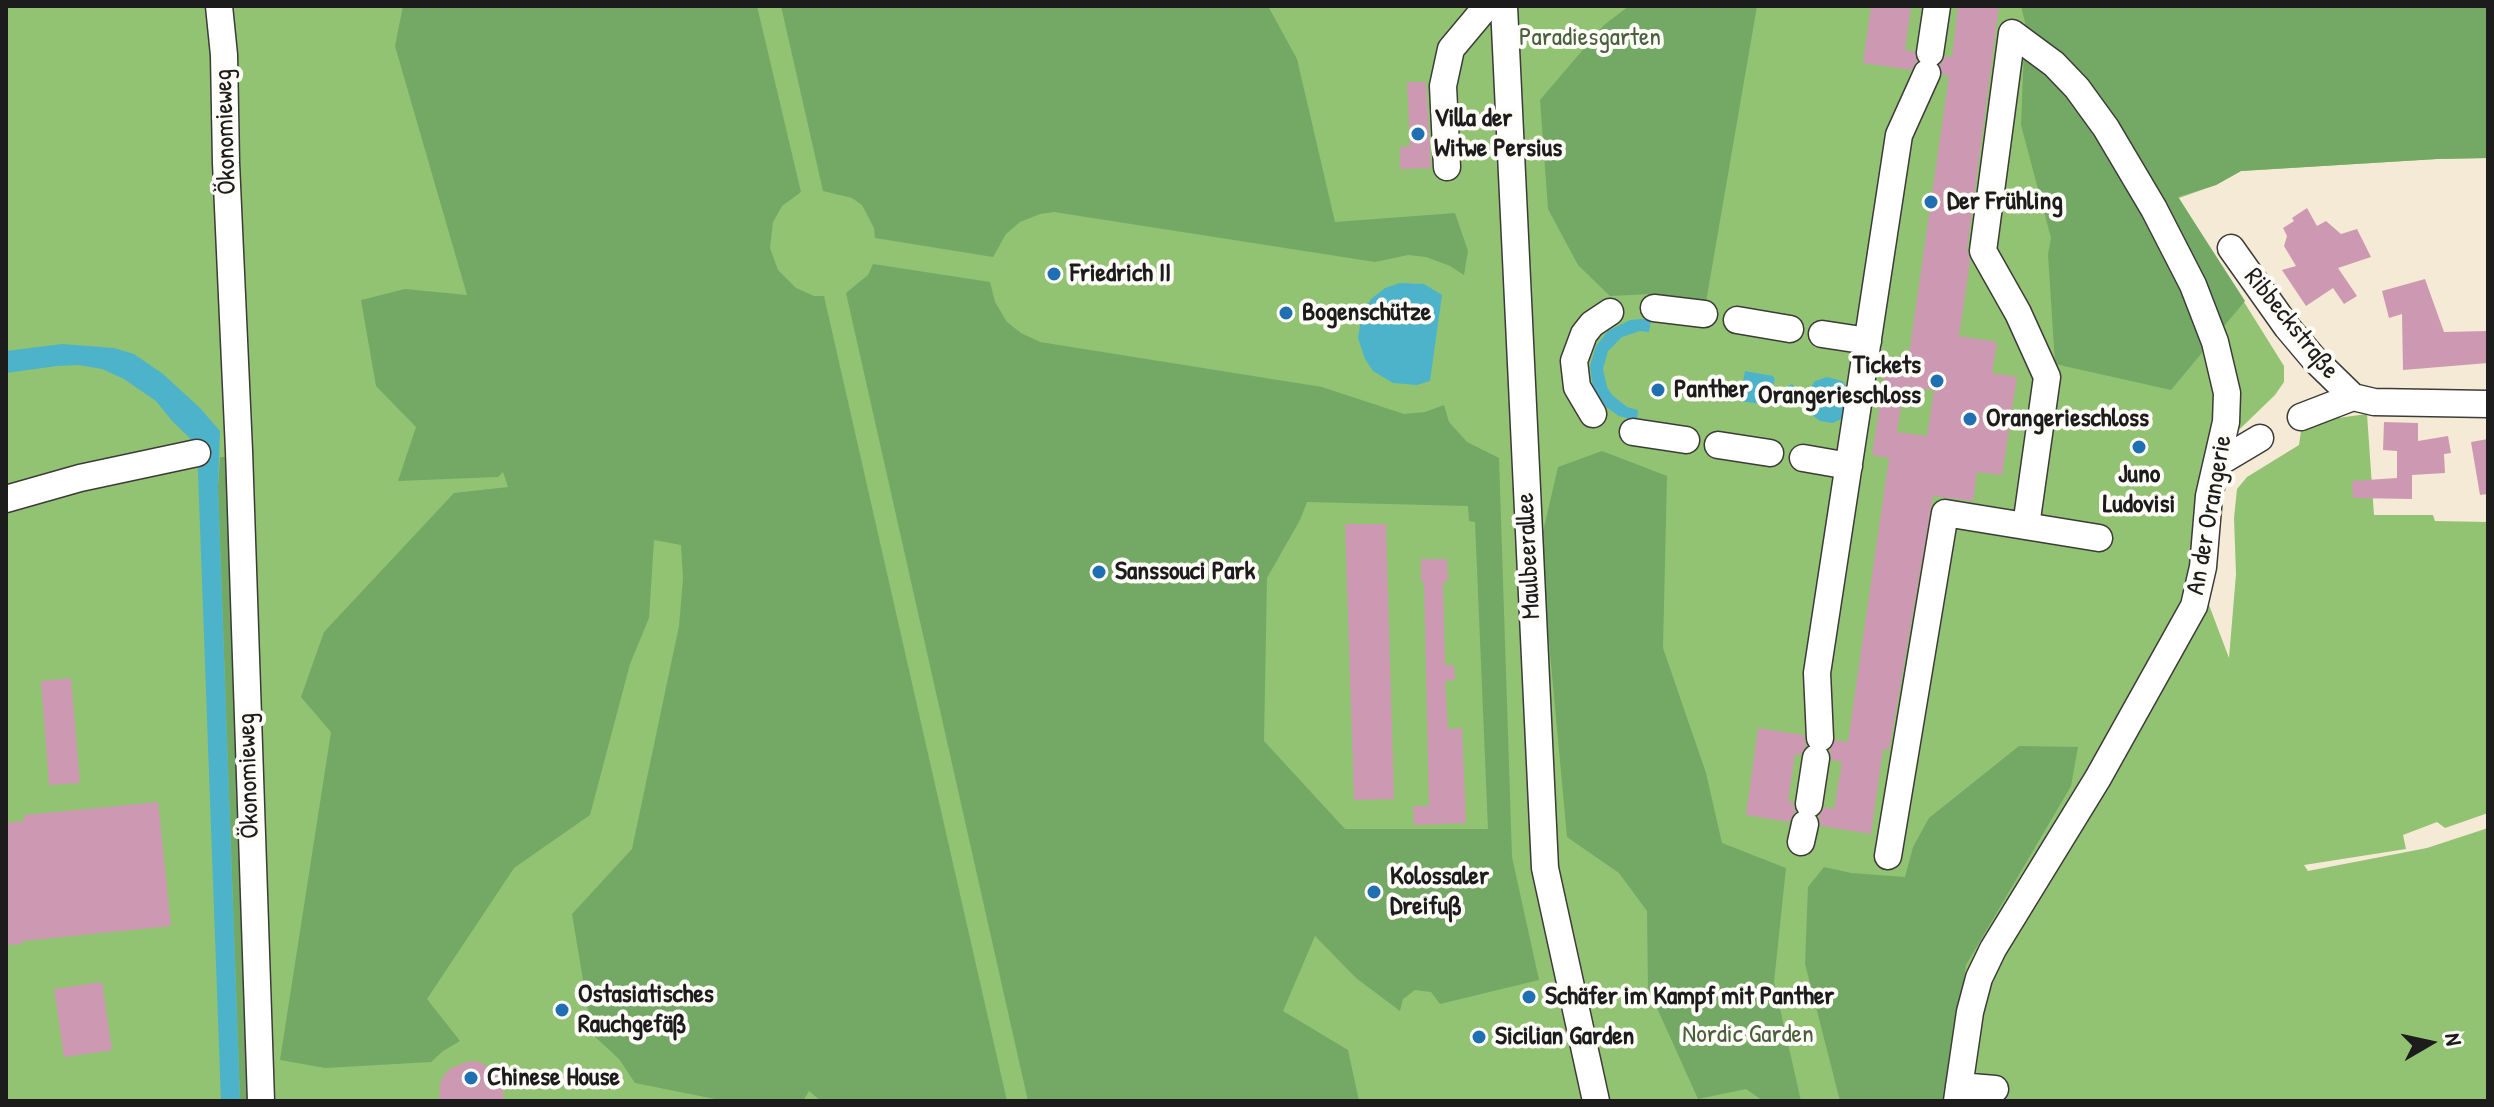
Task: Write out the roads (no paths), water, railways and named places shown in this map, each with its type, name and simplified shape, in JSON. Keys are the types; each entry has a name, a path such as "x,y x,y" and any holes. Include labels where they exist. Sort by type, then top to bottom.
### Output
{"street":[{"name":"Ökonomieweg","path":"219,6 224,55 226,163 219,452 261,1101"},
{"path":"1447,167 1443,86 1451,49 1487,6"},
{"name":"Maulbeerallee","path":"1504,6 1545,868 1596,1101"},
{"path":"1805,823 1818,748 1817,673 1849,466 1869,402 1868,341 1899,135 1928,63 1937,6"},
{"name":"An der Orangerie","path":"1958,1094 1970,1012 1986,963 2098,778 2194,606 2201,582 2205,525 2226,422 2227,393 2215,342 2193,285 2154,209 2106,128 2077,88 2054,64 2012,33 1983,251 2018,313 2047,377 2026,526"},
{"name":"Ribbeckstraße","path":"2231,248 2287,327 2324,370 2353,397 2374,402 2488,404"},
{"path":"1654,308 1704,314"},
{"path":"1584,413 1572,359 1600,312"},
{"path":"1737,320 1790,329"},
{"path":"1822,334 1868,341"},
{"name":"Ribbeckstraße","path":"2301,417 2353,397"},
{"path":"1633,432 1686,440"},
{"path":"2218,463 2260,438"},
{"path":"1718,445 1770,453"},
{"path":"6,499 80,478 219,452"},
{"path":"1803,458 1849,466"},
{"path":"1888,856 1945,513 2099,538"},
{"path":"1958,1094 1995,1089"}],"water":[{"path":"1400,283 1424,284 1442,295 1430,381 1417,385 1393,383 1373,371 1358,338 1362,314 1371,299 1385,288"},
{"path":"1630,320 1651,320 1649,332 1640,331 1622,337 1608,351 1603,369 1612,395 1627,407 1638,410 1637,421 1619,416 1606,407 1593,388 1590,366 1596,346 1608,331"},
{"path":"62,344 114,348 134,354 163,374 220,431 218,487 240,1101 221,1101 197,445 156,401 124,379 102,369 78,365 6,373 6,351"},
{"path":"1745,371 1773,376 1772,387 1784,388 1792,384 1796,390 1807,392 1815,381 1827,377 1842,381 1851,392 1843,418 1833,423 1820,421 1811,414 1806,400 1794,399 1787,403 1783,397 1770,395 1771,403 1768,405 1740,401"}],"place":[{"name":"Villa der Witwe Persius","path":"1418,134"},
{"name":"Der Frühling","path":"1931,202"},
{"name":"Friedrich II","path":"1054,274"},
{"name":"Bogenschütze","path":"1286,313"},
{"name":"Tickets Orangerieschloss","path":"1937,381"},
{"name":"Panther","path":"1658,390"},
{"name":"Orangerieschloss","path":"1970,419"},
{"name":"Juno Ludovisi","path":"2139,447"},
{"name":"Sanssouci Park","path":"1099,572"},
{"name":"Kolossaler Dreifuß","path":"1374,892"},
{"name":"Schäfer im Kampf mit Panther","path":"1529,997"},
{"name":"Ostasiatisches Rauchgefäß","path":"562,1010"},
{"name":"Sicilian Garden","path":"1479,1037"},
{"name":"Chinese House","path":"471,1078"}],"park label":[{"name":"Paradiesgarten","path":"1590,38"},
{"name":"Nordic Garden","path":"1748,1035"}]}
